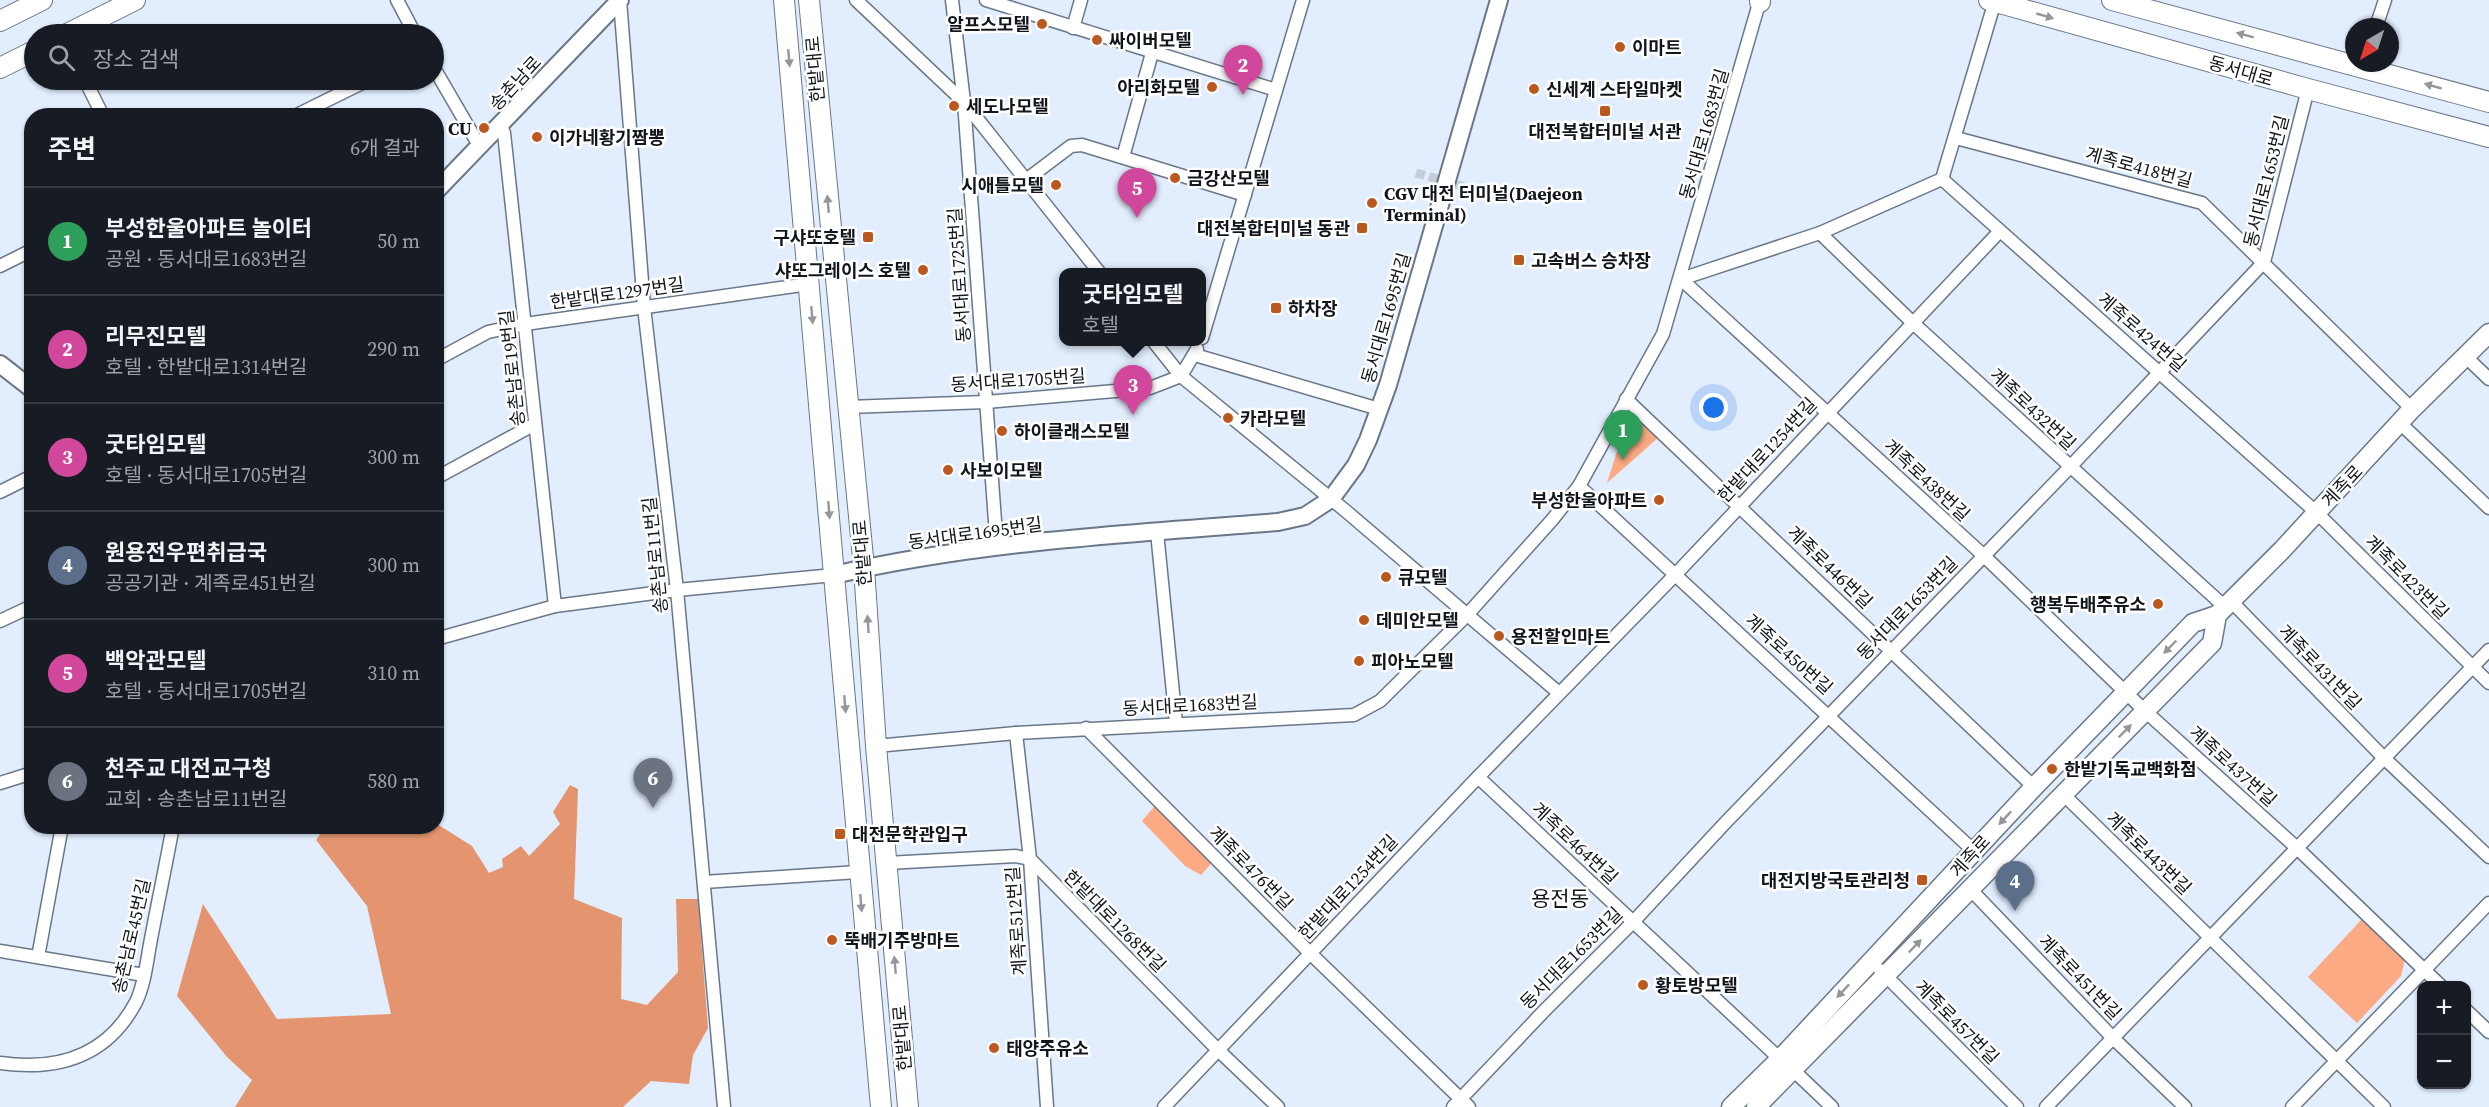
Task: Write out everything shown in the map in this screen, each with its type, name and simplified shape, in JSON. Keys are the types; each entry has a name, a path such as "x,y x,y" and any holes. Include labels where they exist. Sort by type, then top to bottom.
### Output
{"main road":[{"path":"0,21 42,0"},
{"path":"87,24 135,0"},
{"name":"한밭대로","path":"784,0 858,872 881,1107"},
{"name":"한밭대로","path":"809,0 864,568 876,746 908,1107"},
{"name":"동서대로","path":"2112,0 2345,60"},
{"name":"동서대로","path":"1992,1 2308,89 2489,136"},
{"path":"0,68 24,56"},
{"name":"동서대로","path":"2388,72 2489,102"},
{"name":"계족로","path":"1756,1107 1786,1064 1871,962 2034,787 2193,623 2224,608 2317,513 2412,409 2489,333"},
{"name":"계족로","path":"1731,1107 1786,1064 1886,976 1971,890 2212,643 2224,608"}],"street":[{"path":"397,0 410,24"},
{"name":"송촌남로","path":"444,183 501,127 620,0"},
{"name":"송촌남로11번길","path":"620,0 644,307 677,590 724,1107"},
{"path":"856,0 964,102 1095,268"},
{"name":"동서대로1725번길","path":"952,0 964,102 997,548"},
{"path":"986,0 1276,90"},
{"path":"1072,28 1081,0"},
{"path":"1206,324 1303,0"},
{"name":"동서대로1695번길","path":"834,575 864,568 997,548 1278,522 1305,516 1331,499 1356,465 1379,410 1499,0"},
{"path":"2379,18 2385,0"},
{"name":"동서대로1683번길","path":"876,746 1086,728 1354,715 1380,701 1467,615 1552,520 1579,486 1663,334 1681,279 1760,1"},
{"name":"동서대로","path":"1942,179 1956,138 1992,1"},
{"path":"1123,157 1152,53"},
{"path":"444,85 480,147"},
{"name":"동서대로1653번길","path":"1461,1104 1545,1010 1633,922 2264,262 2308,89"},
{"path":"90,90 99,108"},
{"path":"311,108 348,90"},
{"name":"송촌남로19번길","path":"501,127 504,133 555,606"},
{"name":"계족로418번길","path":"1956,138 2202,203 2412,409"},
{"path":"1026,180 1071,146 1076,145 1123,157 1245,195"},
{"path":"1681,279 1820,233 1942,179"},
{"name":"계족로424번길","path":"1942,179 2161,371 2317,513"},
{"name":"한밭대로1254번길","path":"1164,1107 1478,777 1675,575 2000,231"},
{"name":"계족로432번길","path":"1820,233 1913,323 2224,608"},
{"path":"0,266 24,253"},
{"name":"계족로438번길","path":"1681,279 1983,555 2145,711"},
{"name":"한밭대로1297번길","path":"444,356 488,333 525,324 809,284"},
{"path":"1157,346 1181,376 1331,499 1559,693"},
{"path":"1181,376 1199,346"},
{"path":"1195,355 1379,410"},
{"path":"2466,357 2489,379"},
{"path":"0,364 24,383"},
{"name":"동서대로1705번길","path":"848,407 986,402 1150,388 1181,376"},
{"name":"계족로446번길","path":"1626,399 2034,787"},
{"path":"2400,423 2489,508"},
{"path":"444,474 536,424"},
{"path":"0,492 24,483"},
{"name":"계족로450번길","path":"1579,486 1974,851"},
{"name":"계족로423번길","path":"2317,513 2489,682"},
{"path":"1157,532 1176,723"},
{"path":"444,637 555,606 677,590 834,575"},
{"name":"계족로431번길","path":"2224,608 2489,857"},
{"path":"0,621 24,610"},
{"path":"2113,1038 2489,650"},
{"name":"계족로437번길","path":"2145,711 2297,848 2436,981"},
{"name":"계족로476번길","path":"1086,728 1461,1104"},
{"name":"계족로512번길","path":"1016,733 1030,860 1047,1107"},
{"path":"0,783 24,776"},
{"name":"계족로464번길","path":"1478,777 1832,1107"},
{"name":"계족로443번길","path":"2063,794 2384,1107"},
{"path":"38,957 61,834"},
{"name":"송촌남로45번길","path":"0,1063 29,1067 65,1062 94,1049 118,1028 136,1001 144,975 171,834"},
{"path":"887,863 1016,856 1030,860"},
{"name":"한밭대로1268번길","path":"1030,860 1217,1049 1278,1107"},
{"path":"704,882 858,872"},
{"name":"계족로451번길","path":"1971,890 2113,1038 2185,1107"},
{"path":"2292,1107 2489,903"},
{"path":"0,951 144,975"},
{"name":"계족로457번길","path":"1871,962 2017,1107"},
{"path":"2471,1015 2489,1032"},
{"name":"계족로451번길","path":"2046,1107 2113,1038"}],"shaded area":[{"path":"1640,416 1659,437 1607,483 1627,420"},
{"path":"570,785 578,789 574,899 622,918 621,999 647,1005 678,972 676,899 698,899 708,1028 693,1055 689,1084 651,1081 623,1107 235,1107 252,1080 227,1057 177,996 203,904 277,1019 391,1014 367,906 316,840 320,834 444,834 444,828 472,846 489,873 503,867 502,859 521,846 529,856 560,824 553,812"},
{"path":"1160,800 1216,858 1201,875 1185,866 1142,821"},
{"path":"2362,919 2405,959 2401,976 2357,1023 2308,977"}],"tunnel":[{"path":"1416,173 1476,190"}],"place":[{"name":"알프스모텔","path":"1042,24"},
{"name":"싸이버모텔","path":"1097,40"},
{"name":"이마트","path":"1620,47"},
{"name":"아리화모텔","path":"1212,87"},
{"name":"신세계 스타일마켓","path":"1534,89"},
{"name":"리무진모텔","path":"1243,95"},
{"name":"세도나모텔","path":"954,106"},
{"name":"대전복합터미널 서관","path":"1605,111"},
{"name":"CU","path":"484,128"},
{"name":"이가네황기짬뽕","path":"537,137"},
{"name":"금강산모텔","path":"1175,178"},
{"name":"시애틀모텔","path":"1056,185"},
{"name":"CGV 대전 터미널(Daejeon Terminal)","path":"1372,203"},
{"name":"백악관모텔","path":"1137,218"},
{"name":"대전복합터미널 동관","path":"1362,228"},
{"name":"구샤또호텔","path":"868,237"},
{"name":"고속버스 승차장","path":"1519,260"},
{"name":"샤또그레이스 호텔","path":"923,270"},
{"name":"하차장","path":"1276,308"},
{"name":"굿타임모텔","path":"1133,415"},
{"name":"카라모텔","path":"1228,418"},
{"name":"하이클래스모텔","path":"1002,431"},
{"name":"부성한울아파트 놀이터","path":"1623,460"},
{"name":"사보이모텔","path":"948,470"},
{"name":"부성한울아파트","path":"1659,500"},
{"name":"큐모텔","path":"1386,577"},
{"name":"행복두배주유소","path":"2158,604"},
{"name":"데미안모텔","path":"1364,620"},
{"name":"용전할인마트","path":"1499,636"},
{"name":"피아노모텔","path":"1359,661"},
{"name":"한밭기독교백화점","path":"2052,769"},
{"name":"천주교 대전교구청","path":"653,808"},
{"name":"대전문학관입구","path":"840,834"},
{"name":"대전지방국토관리청","path":"1922,880"},
{"name":"원용전우편취급국","path":"2015,911"},
{"name":"뚝배기주방마트","path":"832,940"},
{"name":"황토방모텔","path":"1643,985"},
{"name":"태양주유소","path":"994,1048"}],"district":[{"name":"용전동","path":"1560,898"}]}
